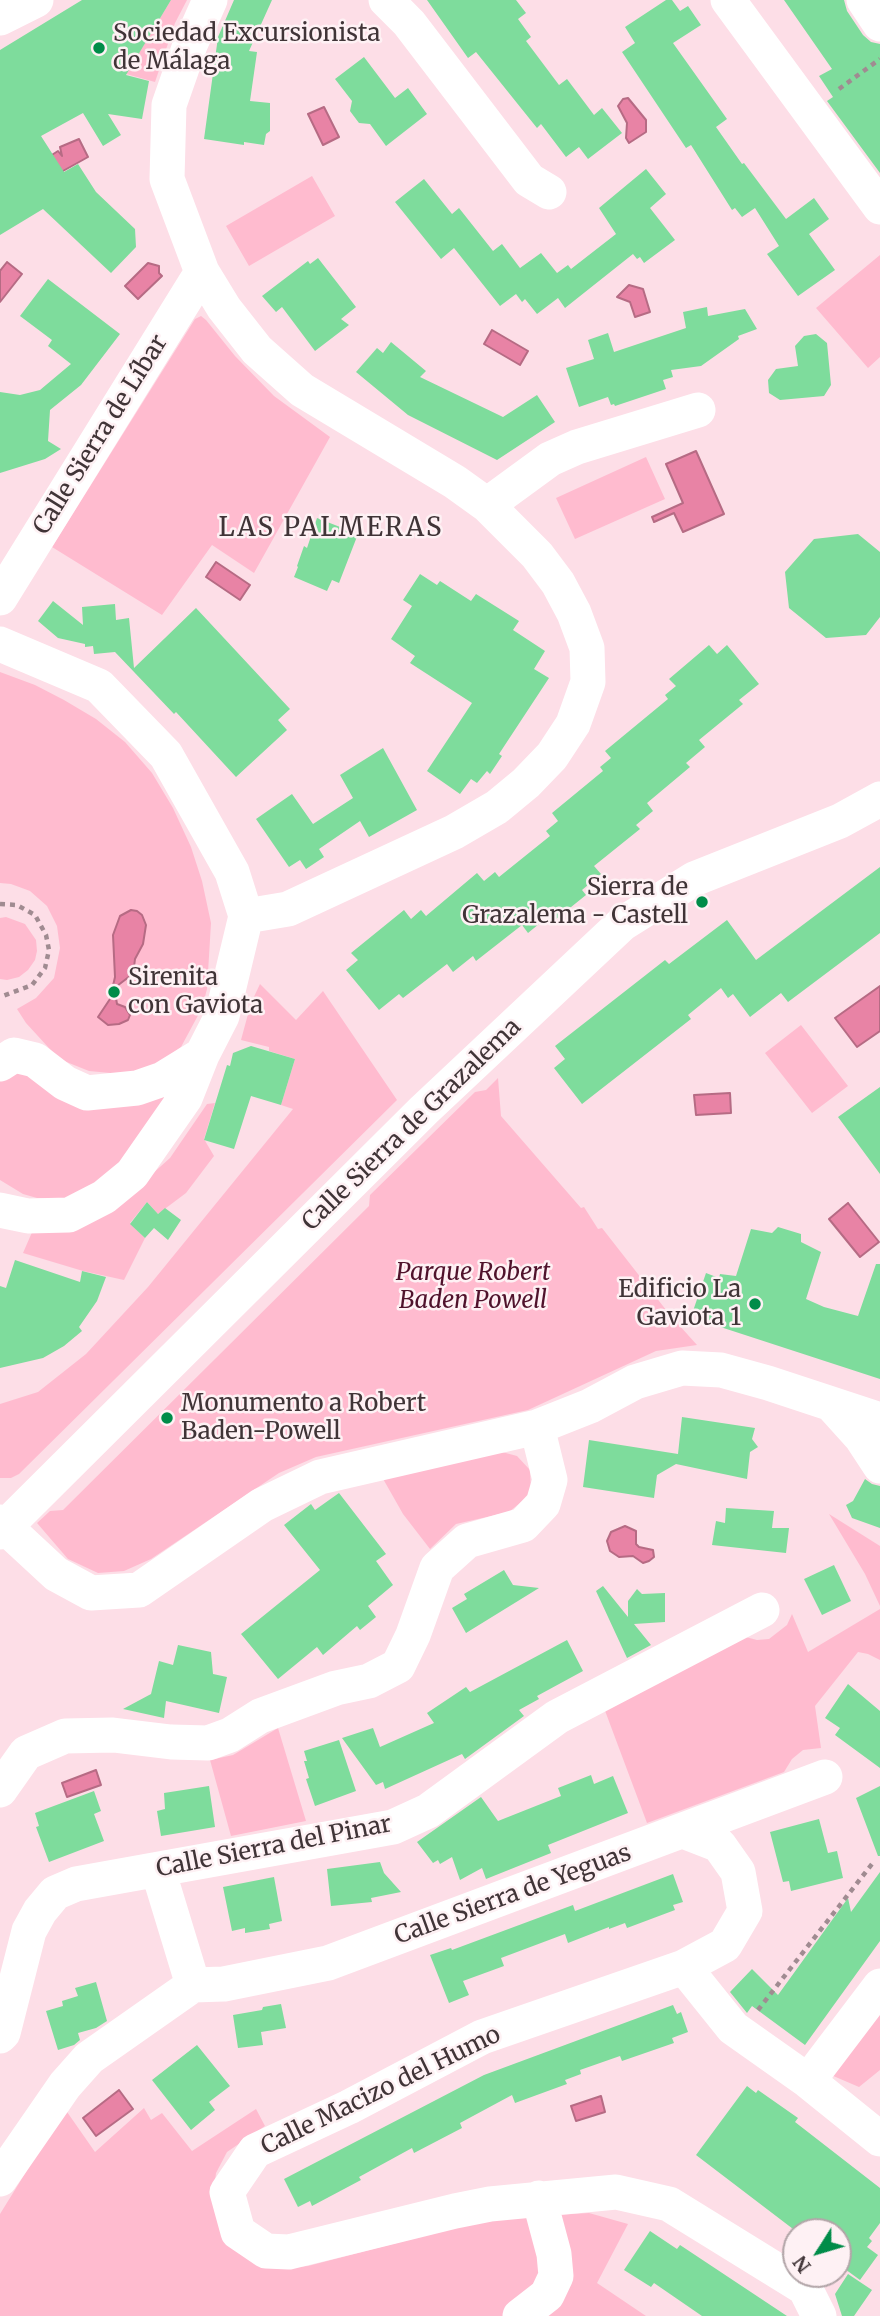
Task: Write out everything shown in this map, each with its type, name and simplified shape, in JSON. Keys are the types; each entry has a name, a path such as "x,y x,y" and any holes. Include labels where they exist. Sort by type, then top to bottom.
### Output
{"street":[{"path":"0,18 36,0"},
{"path":"210,0 190,45 169,105 167,179 202,272 223,308 257,350 302,390 455,482 487,505 537,555 558,583 574,613 587,648 588,682 573,724 552,755 526,783 498,807 454,832 288,909 246,916"},
{"path":"386,0 409,23 529,180 549,192"},
{"path":"728,0 875,191"},
{"path":"864,0 880,24"},
{"name":"Calle Sierra de Líbar","path":"0,598 202,272"},
{"path":"487,505 550,459 577,447 698,410"},
{"path":"0,644 99,686 166,755 232,872 246,916 222,1016 202,1055 185,1098 132,1174 104,1197 69,1215 28,1216 0,1210"},
{"name":"Calle Sierra de Grazalema","path":"2,1527 424,1110 622,924 694,879 840,821 880,799"},
{"path":"0,1063 14,1055 35,1060 65,1083 87,1093 137,1088 163,1079 202,1055"},
{"path":"2,1527 56,1574 91,1593 139,1590 262,1505 320,1477 537,1427 590,1406 635,1381 682,1368 721,1370 880,1420"},
{"path":"831,1404 861,1437 880,1466"},
{"path":"0,1790 26,1753 65,1735 113,1735 170,1742 208,1743 230,1735 270,1712 336,1688 369,1681 398,1667 413,1635 437,1568 467,1541 523,1525 542,1504 550,1480 537,1427"},
{"name":"Calle Sierra del Pinar","path":"0,2036 29,1931 40,1911 55,1893 76,1884 393,1827 428,1811 557,1717 762,1610"},
{"name":"Calle Sierra de Yeguas","path":"193,1985 224,1983 328,1963 825,1777"},
{"name":"Calle Macizo del Humo","path":"539,2198 455,2211 289,2252 266,2251 238,2232 227,2192 255,2151 348,2107 482,2037 684,1967 725,1945 745,1911 738,1872 719,1844 683,1831"},
{"path":"0,2179 65,2085 89,2058 193,1985 158,1870"},
{"path":"684,1967 733,2028 808,2081 880,2139"},
{"path":"808,2081 880,1986"},
{"path":"520,2316 547,2295 556,2276 554,2254 539,2198 615,2192 669,2204 805,2288 819,2316"}],"path":[{"path":"838,90 880,60"},
{"path":"0,904 17,905 35,915 50,950 45,968 32,985 0,997"},
{"path":"758,2010 872,1864"}],"green space":[{"path":"171,0 187,0 175,23 155,82 126,74"},
{"path":"312,176 335,216 249,266 226,226"},
{"path":"880,255 880,357 868,368 816,308"},
{"path":"201,316 274,396 330,437 254,573 212,545 162,615 52,547 195,319"},
{"path":"646,457 665,499 575,539 556,498"},
{"path":"0,672 35,685 64,700 96,719 125,742 152,773 173,808 191,847 211,923 207,989 202,1008 181,1047 153,1068 121,1074 89,1071 59,1059 26,1023 17,1009 36,998 54,978 60,948 57,926 47,906 30,891 0,883"},
{"path":"6,917 25,924 36,940 37,951 28,970 19,977 7,980 0,979 0,918"},
{"path":"260,984 296,1020 323,991 397,1100 19,1474 11,1478 0,1478 0,1404 38,1392 86,1354 148,1287 293,1109 281,1105 295,1059 269,1051 269,1047 241,1040 251,1003"},
{"path":"801,1025 848,1086 812,1113 765,1053"},
{"path":"36,1070 173,1084 121,1170 71,1199 37,1198 23,1194 0,1180 0,1077"},
{"name":"Parque Robert Baden Powell","path":"498,1078 501,1116 581,1208 584,1207 598,1229 602,1228 697,1345 656,1351 528,1410 316,1457 279,1473 151,1559 124,1571 98,1573 68,1559 37,1523 50,1511 63,1510 369,1206 370,1195 475,1092 486,1090"},
{"path":"215,1103 204,1139 214,1156 186,1193 158,1214 147,1202 130,1223 145,1238 124,1280 23,1253 33,1230 113,1209 170,1158 207,1104"},
{"path":"502,1452 517,1456 530,1470 531,1491 526,1498 509,1512 456,1524 430,1549 403,1514 382,1477"},
{"path":"829,1514 880,1546 880,1606 865,1574"},
{"path":"880,1609 880,1660 858,1652 815,1706 821,1748 803,1750 792,1759 784,1772 647,1823 604,1708 742,1636 757,1640 769,1639 787,1625 792,1614 808,1652"},
{"path":"278,1728 306,1821 231,1836 210,1760 233,1755"},
{"path":"880,2008 880,2070 859,2087 831,2075"},
{"path":"144,2108 151,2120 162,2113 192,2151 256,2109 265,2126 227,2152 216,2173 214,2190 287,2268 308,2266 489,2219 589,2213 628,2224 597,2283 646,2316 0,2316 0,2214 65,2109 95,2152"}],"shaded area":[{"path":"628,98 646,120 646,132 629,143 626,138 627,123 618,106 623,99"},
{"path":"324,107 339,137 323,145 308,114"},
{"path":"79,139 88,157 54,176 44,160 58,151 62,156 60,147"},
{"path":"7,262 22,274 0,302 0,271"},
{"path":"148,263 159,266 162,276 138,299 125,286"},
{"path":"629,285 643,289 650,312 635,317 630,302 617,297"},
{"path":"492,330 528,351 520,365 484,344"},
{"path":"696,451 724,514 683,532 674,513 654,522 652,517 683,503 666,464"},
{"path":"216,562 250,585 240,600 206,577"},
{"path":"131,910 142,915 146,925 143,944 130,976 117,986 115,992 117,1004 125,1007 130,1015 128,1020 108,1025 98,1017 110,999 115,977 113,935 120,916"},
{"path":"880,986 880,1031 857,1047 835,1018"},
{"path":"730,1093 731,1113 696,1115 694,1095"},
{"path":"848,1203 879,1242 860,1257 829,1219"},
{"path":"625,1526 636,1531 636,1544 653,1550 654,1557 643,1563 633,1556 619,1557 610,1551 607,1541 611,1532"},
{"path":"96,1770 101,1785 67,1797 62,1783"},
{"path":"119,2090 133,2109 96,2136 83,2118"},
{"path":"601,2096 605,2112 576,2121 571,2106"}],"building":[{"path":"82,0 171,0 126,75 149,81 142,119 108,114 121,135 103,146 83,113 41,136 64,172 78,164 96,192 135,229 136,247 111,273 43,209 0,235 0,50"},
{"path":"234,0 272,0 249,51 257,52 250,101 270,103 270,131 266,134 264,145 204,139 218,37"},
{"path":"427,0 516,0 526,13 518,19 531,37 526,41 559,85 567,79 594,115 602,108 622,133 588,159 579,147 566,157 541,124 537,128 476,52 468,58"},
{"path":"666,0 672,0 680,11 688,6 701,25 673,43 727,119 716,127 742,164 744,163 786,219 814,198 829,219 809,234 835,270 798,296 767,254 779,246 755,208 742,217 735,208 732,210 691,145 686,148 622,52 635,43 625,27"},
{"path":"784,0 844,0 847,11 863,35 871,42 880,44 880,173 827,101 833,97 819,76 832,69"},
{"path":"364,57 395,98 408,88 427,114 386,146 370,124 359,123 350,111 352,101 335,79"},
{"path":"646,169 666,194 650,208 675,240 644,263 640,257 637,259 633,254 565,308 558,298 537,314 525,299 522,302 516,294 500,306 454,248 441,259 395,202 424,179 452,214 459,208 493,251 502,244 520,268 541,253 557,273 568,265 571,269 616,234 599,208"},
{"path":"318,258 356,307 341,319 349,325 315,351 282,307 276,312 262,296 308,261 310,264"},
{"path":"48,279 120,334 81,385 50,410 48,441 61,449 45,459 0,473 0,392 20,395 40,390 71,364 48,346 52,340 20,316"},
{"path":"707,307 708,316 745,309 757,329 738,336 739,339 701,366 671,370 673,377 663,380 666,389 615,406 611,405 608,397 579,407 566,368 594,359 588,340 608,333 614,352 686,328 683,312"},
{"path":"816,334 827,343 831,385 824,396 780,400 769,393 768,380 776,369 798,366 795,346 804,336"},
{"path":"391,342 426,371 420,377 503,417 537,395 555,422 497,460 408,415 356,372 377,348 383,353"},
{"path":"317,518 358,534 339,583 332,580 327,591 294,577"},
{"path":"858,534 880,552 880,617 866,635 826,638 789,608 785,572 814,539"},
{"path":"420,574 437,585 440,581 471,601 476,594 519,621 513,630 545,651 534,669 549,678 499,754 502,756 490,774 487,771 477,783 471,779 460,794 427,771 472,703 410,663 415,656 391,639 412,606 403,600"},
{"path":"53,601 83,625 82,607 115,604 116,620 129,618 134,668 196,608 290,709 278,720 287,730 236,777 115,652 94,654 93,646 85,647 85,644 58,638 38,621"},
{"path":"709,645 717,654 727,645 759,684 739,700 743,704 699,740 705,747 686,763 690,767 647,803 653,811 636,825 640,829 594,866 601,874 582,890 586,895 550,924 545,919 528,933 522,925 476,961 473,956 453,972 447,964 403,998 399,994 379,1010 346,970 358,960 351,953 404,910 411,919 421,910 426,916 477,873 484,881 495,872 499,877 550,836 546,831 558,821 552,813 603,771 600,767 611,758 605,751 668,699 665,695 676,686 669,679"},
{"path":"383,748 417,810 369,837 360,821 319,849 324,857 306,869 300,860 289,867 256,819 292,794 313,824 353,798 340,775"},
{"path":"880,867 880,933 788,1002 781,993 750,1017 733,994 728,998 721,988 688,1015 691,1019 582,1104 554,1068 565,1059 555,1046 665,960 669,964 727,920 756,960"},
{"path":"251,1046 295,1059 281,1105 251,1096 234,1149 204,1140 233,1053"},
{"path":"880,1087 880,1174 838,1117"},
{"path":"147,1202 158,1214 165,1208 181,1220 168,1240 154,1228 145,1238 130,1224"},
{"name":"Edificio La Gaviota 1","path":"778,1227 801,1234 801,1242 821,1252 806,1299 824,1307 858,1316 876,1264 880,1264 880,1379 699,1320 701,1314 693,1311 706,1273 719,1278 720,1274 736,1276 751,1229 772,1233"},
{"path":"15,1260 80,1282 82,1271 106,1277 97,1301 79,1327 82,1331 43,1358 0,1368 0,1286 6,1288"},
{"path":"682,1417 755,1428 752,1439 758,1447 750,1452 747,1479 676,1464 657,1475 654,1498 583,1487 589,1440 678,1454"},
{"path":"865,1479 880,1486 880,1528 852,1518 846,1505 853,1501"},
{"path":"339,1493 386,1554 376,1561 393,1585 368,1606 376,1617 360,1630 357,1626 323,1655 317,1647 278,1679 241,1634 320,1570 284,1525 311,1504 315,1510"},
{"path":"726,1508 774,1511 772,1528 789,1528 786,1553 712,1545 716,1521 725,1523"},
{"path":"834,1565 851,1601 822,1615 804,1579"},
{"path":"504,1570 513,1585 539,1588 466,1633 452,1608 467,1599 464,1594"},
{"path":"603,1586 628,1617 628,1601 637,1589 642,1594 665,1593 665,1622 634,1624 651,1645 627,1658 596,1591"},
{"path":"567,1640 583,1671 537,1696 539,1699 519,1710 524,1716 465,1759 462,1754 385,1789 383,1782 376,1785 342,1738 373,1728 380,1747 434,1723 427,1713 466,1687 470,1692"},
{"path":"178,1645 211,1652 213,1674 227,1677 219,1713 166,1701 164,1718 123,1709 151,1694 159,1661 173,1665"},
{"path":"848,1684 880,1711 880,1768 835,1735 840,1728 825,1718"},
{"path":"339,1740 356,1791 315,1806 306,1779 309,1778 304,1751"},
{"path":"591,1775 594,1784 613,1776 628,1813 548,1845 551,1853 486,1879 482,1868 460,1880 452,1857 440,1864 438,1860 433,1863 417,1842 481,1797 498,1821 561,1796 558,1788"},
{"path":"209,1786 215,1827 161,1836 157,1811 165,1809 164,1793"},
{"path":"880,1786 880,1856 878,1856 856,1798"},
{"path":"94,1791 101,1811 94,1814 104,1841 49,1862 36,1827 39,1826 35,1813"},
{"path":"819,1819 828,1853 837,1851 843,1878 791,1891 789,1881 783,1882 770,1832"},
{"path":"380,1862 384,1873 401,1892 371,1898 372,1902 331,1906 327,1869"},
{"path":"880,1872 880,1941 805,2045 752,2006 747,2013 730,1992 752,1969 778,1995 848,1898 851,1912"},
{"path":"673,1874 683,1902 673,1905 675,1910 627,1928 625,1923 609,1927 568,1943 565,1934 501,1958 504,1966 463,1981 469,1995 449,2003 430,1955 451,1948 452,1950 573,1905 575,1911"},
{"path":"274,1877 282,1921 269,1924 270,1929 245,1933 245,1928 232,1931 223,1887"},
{"path":"96,1982 107,2021 96,2028 78,2033 80,2040 58,2050 46,2011 63,2006 62,2001 78,1996 75,1988"},
{"path":"281,2004 286,2028 261,2032 263,2045 238,2048 233,2015"},
{"path":"673,2005 677,2014 681,2012 688,2032 672,2038 674,2043 622,2061 620,2056 580,2070 581,2074 565,2080 567,2084 515,2103 512,2095 460,2123 462,2128 414,2153 412,2148 312,2206 310,2201 298,2207 284,2179 484,2075"},
{"path":"197,2045 230,2086 209,2102 215,2110 191,2130 152,2080"},
{"path":"747,2086 756,2093 758,2090 798,2118 795,2122 880,2188 880,2223 869,2238 872,2241 867,2247 878,2255 860,2280 852,2274 852,2218 782,2218 782,2221 696,2155"},
{"path":"650,2231 677,2249 680,2245 787,2316 702,2316 654,2283 651,2287 624,2270"},
{"path":"852,2277 872,2290 854,2316 842,2316 835,2294 839,2288 852,2288"}],"place":[{"name":"Sociedad Excursionista de Málaga","path":"99,48"},
{"name":"Sierra de Grazalema - Castell","path":"702,902"},
{"name":"Sirenita con Gaviota","path":"114,992"},
{"name":"Edificio La Gaviota 1","path":"755,1304"},
{"name":"Monumento a Robert Baden-Powell","path":"167,1418"}],"district":[{"name":"LAS PALMERAS","path":"331,529"}]}
